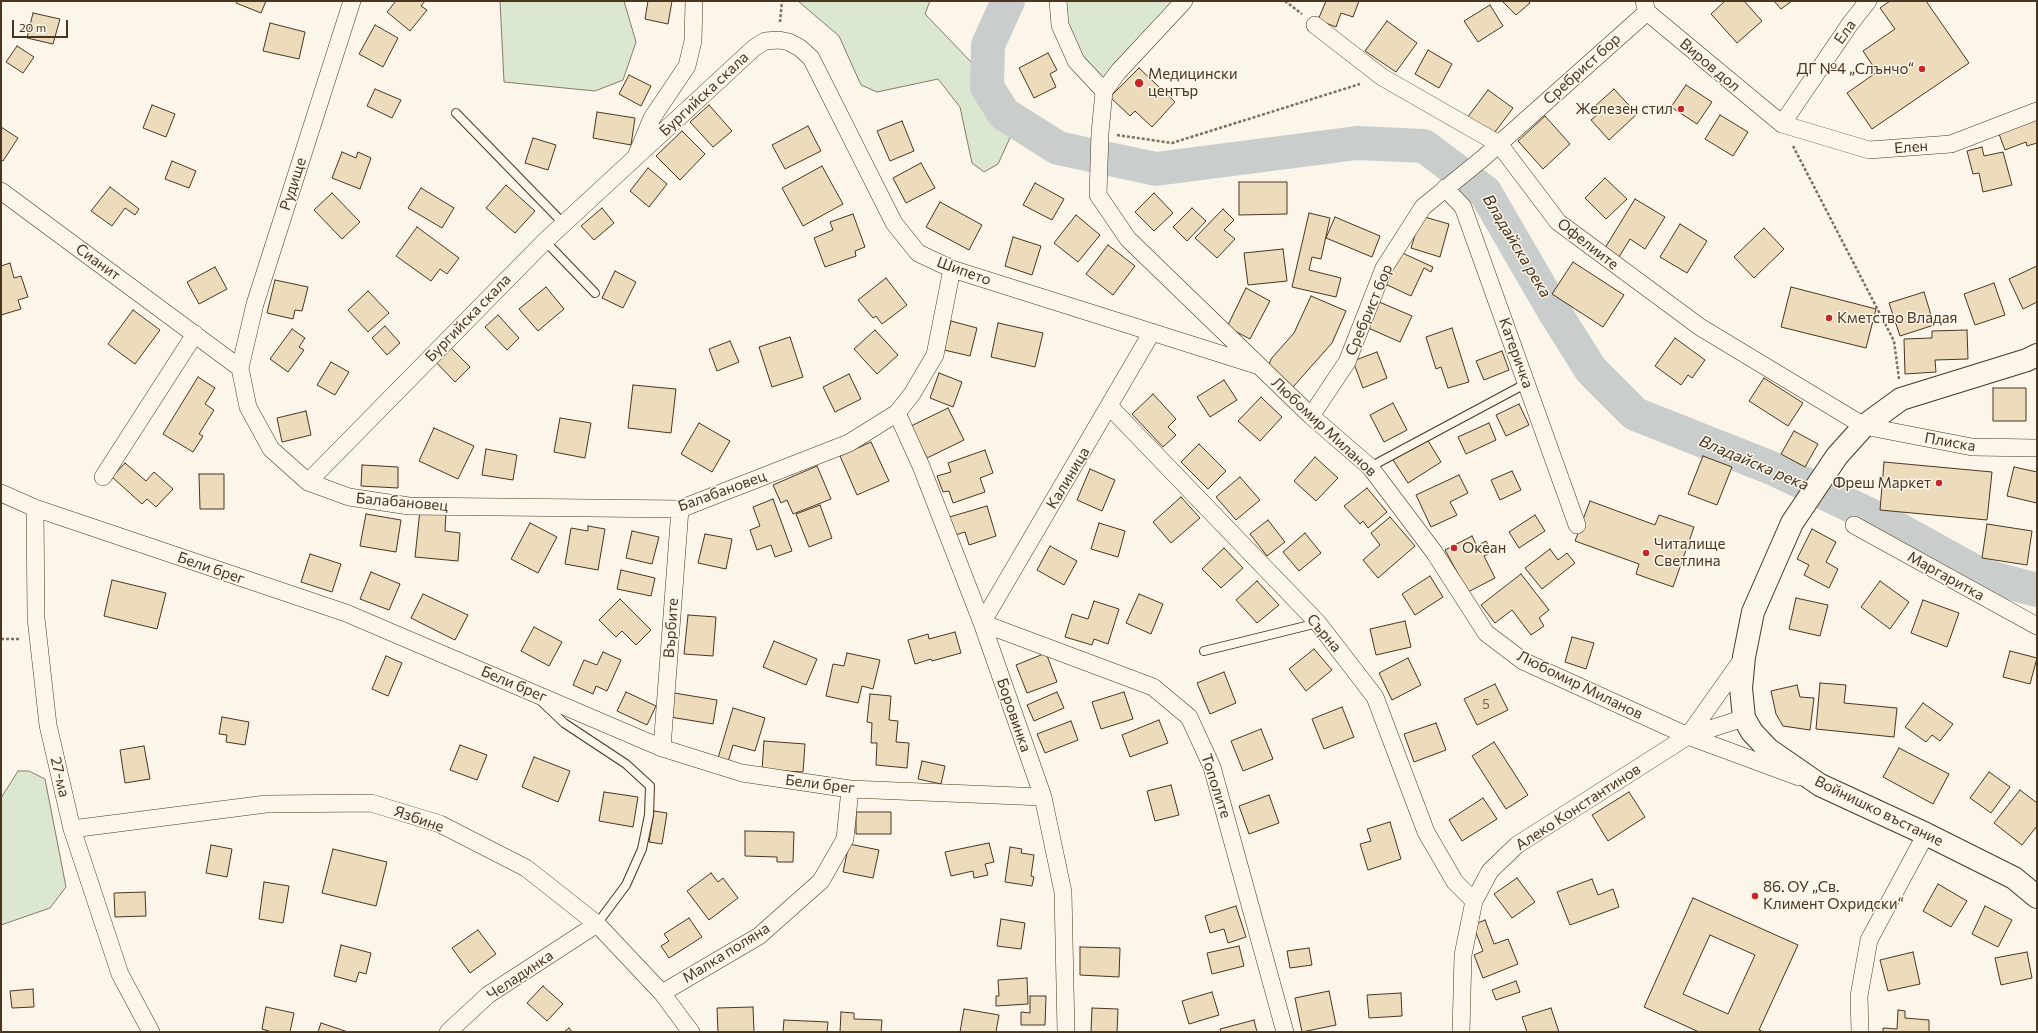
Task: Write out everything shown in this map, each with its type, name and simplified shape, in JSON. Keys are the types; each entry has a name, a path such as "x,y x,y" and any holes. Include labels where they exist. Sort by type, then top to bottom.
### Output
{"street":[{"name":"Рудище","path":"240,368 255,304 352,1"},
{"name":"Бургийска скала","path":"634,160 652,118 686,66 693,41 694,1"},
{"path":"1058,1 1060,25 1076,62 1104,92"},
{"name":"Любомир Миланов","path":"1184,1 1118,72 1104,92 1099,150 1098,195 1128,239 1310,416 1370,467 1434,552 1486,633 1523,660 1688,736 1820,785"},
{"name":"Ела","path":"1782,124 1850,24 1868,1"},
{"name":"Виров дол","path":"1646,6 1782,124"},
{"name":"Сребрист бор","path":"1310,416 1347,362 1384,268 1423,207 1499,144 1646,6"},
{"name":"Офелиите","path":"1315,25 1382,77 1499,144 1558,222 1700,327 1864,426"},
{"name":"Бургийска скала","path":"308,482 563,223 634,160 754,48 765,41 779,40"},
{"name":"Шипето","path":"779,40 789,42 800,48 811,58 894,223 918,253 952,270 1259,366"},
{"name":"Елен","path":"1782,124 1869,150 1951,144 2037,111"},
{"name":"Катеричка","path":"1445,188 1463,207 1577,524"},
{"name":"Сианит","path":"1,191 240,368"},
{"name":"Балабановец","path":"308,482 349,497 409,506 680,509 849,443 897,413 912,394 935,355 952,270"},
{"name":"Калиница","path":"982,623 1110,407 1152,332"},
{"path":"103,477 195,334"},
{"path":"1864,426 1901,399 2027,360 2037,355"},
{"path":"240,368 248,407 271,449 308,482"},
{"name":"Сърна","path":"1110,407 1318,623 1375,697 1426,832 1455,882 1474,901"},
{"name":"Боровинка","path":"897,413 921,466 982,623 1042,798 1063,892 1066,1032"},
{"name":"Плиска","path":"1864,426 1972,447 2037,448"},
{"name":"Войнишко въстание","path":"1864,426 1838,456 1792,522 1752,612 1744,657 1741,688 1744,718 1752,732 1768,749 1820,785 1926,834 2014,878 2037,897"},
{"name":"Бели брег","path":"1,493 35,508 346,613 662,748 742,773 850,789 1042,798"},
{"name":"27-ма","path":"35,508 36,618 48,725 72,829 120,974 151,1032"},
{"name":"Върбите","path":"662,748 680,509"},
{"name":"Маргаритка","path":"1854,525 2037,626"},
{"name":"Тополите","path":"982,623 1152,687 1189,717 1212,766 1285,1032"},
{"path":"1688,736 1744,657"},
{"path":"1688,736 1744,718"},
{"name":"Алеко Константинов","path":"1461,1032 1463,955 1474,901 1490,871 1517,844 1688,736"},
{"name":"Малка поляна","path":"662,993 759,936 821,881 844,839 850,789"},
{"name":"Язбине","path":"72,829 266,804 371,804 440,824 526,868 596,924 662,993 691,1032"},
{"path":"1860,1032 1859,996 1869,940 1926,834"},
{"name":"Челадинка","path":"448,1032 488,995 596,924"}],"lane":[{"path":"456,113 563,223"},
{"path":"545,240 595,293"},
{"path":"1370,467 1527,383"},
{"path":"1204,651 1318,623"},
{"path":"531,691 564,723 626,764 650,786 648,815 642,849 626,885 596,924"}],"path":[{"path":"1100,133 1172,143 1382,77"},
{"path":"1782,124 1894,341 1901,399"}],"green space":[{"path":"500,1 624,1 636,42 623,80 595,91 504,82"},
{"path":"798,1 930,1 925,14 1021,114 998,164 984,172 972,163 960,107 938,79 877,92 861,85 839,36"},
{"path":"1058,1 1184,1 1104,91 1076,61"},
{"path":"18,771 29,771 45,779 66,887 50,908 1,925 1,798"}],"building":[{"path":"237,1 266,1 261,13 236,3"},
{"path":"396,1 425,1 421,6 427,10 410,31 387,12"},
{"path":"648,1 672,1 668,24 645,19"},
{"path":"1326,1 1359,1 1353,17 1341,13 1336,27 1318,20"},
{"path":"1502,1 1528,1 1530,3 1516,15"},
{"path":"1725,1 1744,1 1762,21 1737,43 1711,14"},
{"path":"1774,1 1792,1 1781,9"},
{"path":"1890,1 1926,1 1969,63 1872,129 1847,93 1877,72 1863,51 1895,29 1880,8"},
{"path":"1490,5 1503,26 1478,42 1464,21"},
{"path":"33,13 60,19 53,44 27,38"},
{"path":"1387,21 1417,43 1396,72 1365,51"},
{"path":"270,23 305,32 299,59 263,51"},
{"path":"375,25 398,38 383,67 359,54"},
{"path":"17,46 34,57 23,73 6,62"},
{"path":"1428,50 1452,64 1439,88 1415,74"},
{"path":"1048,53 1057,70 1050,74 1056,87 1034,98 1019,68"},
{"name":"Медицински център","path":"1139,68 1175,102 1152,127 1135,111 1130,116 1110,97"},
{"path":"629,75 651,86 641,106 619,94"},
{"path":"1686,85 1712,102 1697,124 1671,107"},
{"path":"375,89 401,100 392,118 367,106"},
{"path":"1614,89 1637,114 1609,140 1591,120 1599,113 1594,107"},
{"path":"1488,90 1513,108 1492,136 1467,118"},
{"path":"152,105 175,114 166,137 143,128"},
{"path":"709,105 732,131 713,147 690,122"},
{"path":"597,112 635,118 631,145 593,138"},
{"path":"1720,115 1748,132 1733,156 1705,139"},
{"path":"1545,116 1570,144 1543,169 1518,141"},
{"path":"2037,119 2037,143 2027,146 2026,142 2005,150 1999,134"},
{"path":"902,121 914,151 890,161 877,131"},
{"path":"808,126 821,151 785,169 772,145"},
{"path":"1,127 18,138 3,161 1,160"},
{"path":"682,131 705,154 680,180 656,156"},
{"path":"533,138 556,145 548,170 525,163"},
{"path":"1982,147 1984,156 2003,152 2012,185 1983,192 1979,173 1973,174 1967,151"},
{"path":"342,152 356,158 358,152 371,158 360,189 332,178"},
{"path":"172,161 196,171 189,188 165,179"},
{"path":"921,163 935,188 906,203 893,178"},
{"path":"822,166 843,204 803,226 782,188"},
{"path":"648,168 667,184 649,207 630,191"},
{"path":"1605,178 1627,199 1606,219 1585,198"},
{"path":"1239,182 1287,182 1287,214 1239,215"},
{"path":"1035,183 1064,199 1052,220 1023,205"},
{"path":"506,185 535,211 515,233 486,208"},
{"path":"110,187 139,209 135,215 125,208 112,226 91,211"},
{"path":"421,188 454,208 442,228 408,208"},
{"path":"332,193 360,222 342,239 314,210"},
{"path":"1154,193 1173,213 1154,231 1135,212"},
{"path":"1635,199 1665,217 1645,249 1630,239 1619,257 1605,248"},
{"path":"940,202 982,225 969,250 926,227"},
{"path":"602,208 614,223 594,240 581,226"},
{"path":"1192,208 1206,221 1187,241 1173,227"},
{"path":"1223,209 1234,220 1224,230 1235,239 1217,258 1195,238"},
{"path":"1309,213 1330,218 1321,259 1312,257 1309,270 1341,278 1336,297 1292,287"},
{"path":"853,214 865,247 855,251 856,256 825,267 814,238 833,230 830,222"},
{"path":"1076,215 1100,235 1078,262 1054,243"},
{"path":"1421,216 1449,224 1440,257 1411,248"},
{"path":"1335,217 1380,236 1372,257 1326,238"},
{"path":"1680,224 1707,241 1687,273 1660,257"},
{"path":"417,227 459,258 447,274 440,269 431,281 396,256"},
{"path":"1764,228 1784,249 1754,278 1734,257"},
{"path":"1013,237 1041,246 1032,275 1005,266"},
{"path":"1108,245 1135,266 1113,295 1086,274"},
{"path":"1283,249 1287,281 1248,285 1244,253"},
{"path":"1398,251 1433,267 1431,272 1424,268 1411,296 1383,283"},
{"path":"1573,262 1624,295 1603,327 1552,294"},
{"path":"10,263 14,278 21,276 28,297 18,300 21,309 1,315 1,266"},
{"path":"2037,266 2037,302 2023,309 2009,279"},
{"path":"215,267 227,289 199,304 187,282"},
{"path":"615,271 636,282 623,308 602,298"},
{"path":"886,278 907,305 882,324 876,316 873,318 858,300"},
{"path":"275,280 308,287 302,311 295,310 293,319 267,313"},
{"path":"1994,283 2005,315 1975,325 1964,294"},
{"path":"546,287 564,309 538,331 519,309"},
{"name":"Кметство Владая","path":"1791,287 1876,309 1866,348 1781,327"},
{"path":"1246,288 1270,301 1250,339 1227,327"},
{"path":"368,291 389,313 368,332 348,310"},
{"path":"1924,292 1934,325 1900,336 1889,303"},
{"path":"1311,296 1346,311 1332,343 1293,387 1269,365 1271,359 1294,333"},
{"path":"1377,301 1412,316 1400,342 1366,327"},
{"path":"133,310 160,330 135,364 108,344"},
{"path":"498,315 519,338 507,350 485,327"},
{"path":"951,321 977,328 970,356 944,350"},
{"path":"998,323 1043,333 1035,367 991,357"},
{"path":"385,326 400,343 387,355 372,338"},
{"path":"1452,328 1469,382 1448,388 1441,367 1436,369 1426,337"},
{"path":"292,329 305,338 299,347 304,350 288,372 270,359"},
{"path":"875,330 898,355 877,374 854,349"},
{"path":"1967,330 1968,359 1935,360 1936,372 1905,374 1904,339 1932,338 1932,331"},
{"path":"790,337 803,377 772,387 759,347"},
{"path":"1675,338 1705,360 1692,378 1688,375 1681,385 1655,366"},
{"path":"730,341 739,362 717,371 709,349"},
{"path":"446,343 470,367 455,382 431,357"},
{"path":"1502,351 1509,370 1484,380 1476,361"},
{"path":"1377,352 1387,378 1363,388 1353,361"},
{"path":"331,362 349,372 335,395 317,385"},
{"path":"939,373 962,382 953,407 930,398"},
{"path":"849,374 861,399 835,412 823,387"},
{"path":"198,377 215,388 205,404 214,410 199,434 203,436 193,452 163,434"},
{"path":"1764,378 1803,403 1788,426 1749,401"},
{"path":"1224,380 1237,400 1210,417 1197,397"},
{"path":"633,385 676,389 671,433 628,428"},
{"path":"1993,388 2026,388 2026,421 1993,421"},
{"path":"1153,394 1176,419 1168,427 1176,435 1163,447 1132,414"},
{"path":"1261,397 1282,417 1260,441 1238,421"},
{"path":"1393,403 1407,430 1384,442 1370,415"},
{"path":"1519,404 1529,425 1506,436 1496,415"},
{"path":"948,408 964,440 927,458 911,426"},
{"path":"306,411 311,435 282,442 277,418"},
{"path":"560,418 591,423 585,458 554,452"},
{"path":"699,423 730,441 712,472 681,454"},
{"path":"1489,423 1496,440 1466,454 1458,437"},
{"path":"434,428 474,446 458,479 419,461"},
{"path":"1794,431 1818,444 1805,467 1781,454"},
{"path":"1427,439 1441,462 1408,483 1393,460"},
{"path":"871,442 889,481 857,495 840,456"},
{"path":"1199,444 1226,471 1208,489 1181,462"},
{"path":"486,449 517,455 513,480 482,475"},
{"path":"985,450 993,473 980,478 985,492 953,503 949,491 943,492 937,476 951,472 948,463"},
{"path":"1703,456 1732,467 1717,505 1688,494"},
{"path":"1315,457 1338,478 1316,501 1294,481"},
{"path":"1884,462 1992,472 1987,520 1880,510"},
{"path":"125,463 146,481 154,472 173,489 156,507 147,499 142,504 112,477"},
{"path":"362,465 398,467 398,488 361,486"},
{"path":"817,466 831,499 793,514 787,500 781,503 773,485"},
{"path":"2014,467 2037,472 2037,503 2007,496"},
{"path":"1090,469 1115,480 1102,511 1077,500"},
{"path":"1512,471 1521,490 1500,500 1491,480"},
{"path":"199,474 224,474 224,509 200,509"},
{"path":"1459,475 1468,493 1450,502 1457,515 1431,527 1416,495"},
{"path":"1240,477 1260,500 1236,520 1216,497"},
{"path":"1367,488 1387,512 1368,528 1363,521 1360,524 1344,506"},
{"path":"1181,497 1200,518 1171,543 1153,522"},
{"path":"773,499 792,551 775,557 771,545 757,550 750,530 760,526 753,507"},
{"name":"Читалище Светлина","path":"1590,501 1655,525 1659,515 1694,527 1673,587 1636,574 1639,564 1575,541"},
{"path":"820,505 832,538 809,547 796,514"},
{"path":"987,506 996,536 969,545 965,532 952,536 946,518"},
{"path":"420,510 446,512 445,531 460,533 458,561 415,557"},
{"path":"366,514 401,520 396,552 360,546"},
{"path":"1535,515 1545,531 1519,548 1509,532"},
{"path":"1390,517 1415,546 1378,578 1363,560 1380,545 1371,533"},
{"path":"1268,520 1285,542 1267,556 1250,534"},
{"path":"530,523 557,537 538,573 511,559"},
{"path":"1099,523 1125,531 1118,557 1091,549"},
{"path":"1987,524 2032,531 2027,565 1982,558"},
{"path":"588,526 605,529 598,570 565,564 571,528 588,531"},
{"path":"1812,529 1836,542 1826,562 1838,569 1829,588 1804,575 1809,565 1797,559"},
{"path":"632,531 659,537 652,564 626,558"},
{"path":"1305,533 1321,553 1299,571 1283,552"},
{"path":"705,534 732,539 726,569 698,563"},
{"path":"1472,536 1477,546 1486,541 1492,552 1484,556 1495,578 1468,592 1445,550"},
{"path":"1050,546 1077,561 1064,585 1037,570"},
{"path":"1224,548 1243,568 1221,588 1202,569"},
{"path":"1550,549 1558,560 1567,553 1575,563 1542,589 1525,568"},
{"path":"310,554 341,564 332,592 301,582"},
{"path":"621,570 655,578 651,596 617,589"},
{"path":"371,572 400,584 389,610 360,599"},
{"path":"1521,574 1549,610 1539,618 1544,626 1531,635 1512,610 1495,623 1481,605"},
{"path":"1430,576 1443,597 1415,615 1402,594"},
{"path":"112,580 166,593 157,629 104,616"},
{"path":"1257,581 1279,605 1257,623 1236,600"},
{"path":"1880,581 1909,602 1890,629 1861,607"},
{"path":"423,594 468,615 455,640 411,618"},
{"path":"1139,594 1163,604 1151,634 1126,623"},
{"path":"1796,598 1828,605 1820,636 1789,629"},
{"path":"620,599 651,630 636,645 622,631 616,637 599,620"},
{"path":"1923,600 1959,613 1947,647 1911,633"},
{"path":"1094,601 1119,609 1108,644 1094,639 1092,645 1065,637 1072,614 1088,619"},
{"path":"688,615 716,617 713,656 684,654"},
{"path":"1405,621 1411,647 1376,655 1370,629"},
{"path":"534,627 562,642 549,666 521,651"},
{"path":"955,632 961,653 915,664 908,640 928,634 929,639"},
{"path":"1572,637 1594,643 1586,669 1565,662"},
{"path":"774,641 817,659 806,685 763,667"},
{"path":"1314,649 1332,670 1306,691 1289,669"},
{"path":"2010,651 2037,658 2030,684 2003,677"},
{"path":"603,652 621,660 607,691 596,686 593,694 573,685 584,660 597,665"},
{"path":"847,653 880,660 873,689 862,686 858,703 826,696 833,664 844,666"},
{"path":"1046,653 1057,682 1027,693 1016,665"},
{"path":"386,656 402,663 388,696 372,689"},
{"path":"1408,658 1421,685 1392,700 1379,673"},
{"path":"1224,672 1236,703 1210,714 1197,683"},
{"path":"1820,683 1846,685 1844,703 1897,708 1894,737 1816,729"},
{"path":"1495,684 1508,710 1477,725 1464,699"},
{"path":"1797,685 1800,697 1814,698 1810,730 1783,726 1776,714 1771,691"},
{"path":"626,692 656,706 647,725 617,711"},
{"path":"1057,692 1064,708 1034,721 1027,705"},
{"path":"1124,692 1133,719 1101,729 1092,702"},
{"path":"674,693 717,700 713,724 670,717"},
{"path":"870,694 891,696 889,720 898,721 896,742 909,743 907,768 876,765 877,743 871,743 872,723 867,722"},
{"path":"1923,703 1953,724 1940,741 1932,735 1926,742 1905,727"},
{"path":"1342,707 1354,737 1324,749 1312,719"},
{"path":"733,708 765,718 755,751 733,745 728,762 718,758"},
{"path":"222,717 249,722 245,745 226,742 227,735 219,734"},
{"path":"1159,720 1168,743 1130,757 1122,735"},
{"path":"1071,721 1078,740 1045,753 1037,734"},
{"path":"1436,723 1446,750 1414,762 1404,734"},
{"path":"1261,729 1273,759 1243,771 1231,741"},
{"path":"764,741 805,744 803,772 762,770"},
{"path":"1494,742 1528,795 1506,809 1472,756"},
{"path":"460,745 487,755 477,780 450,770"},
{"path":"144,746 150,779 125,783 120,750"},
{"path":"1899,748 1949,774 1933,804 1883,777"},
{"path":"534,757 570,771 558,802 522,787"},
{"path":"922,761 945,766 941,784 918,779"},
{"path":"1989,772 2010,787 1991,813 1970,798"},
{"path":"1171,785 1179,815 1155,821 1147,791"},
{"path":"2020,790 2037,803 2037,826 2022,845 1994,823"},
{"path":"604,792 638,797 633,827 599,821"},
{"path":"1629,792 1645,817 1608,841 1592,815"},
{"path":"1269,795 1279,823 1249,834 1239,806"},
{"path":"1483,798 1497,819 1462,841 1449,820"},
{"path":"654,811 667,813 662,844 649,842"},
{"path":"856,812 891,812 891,834 856,834"},
{"path":"1390,822 1401,859 1368,870 1360,844 1371,841 1367,829"},
{"path":"745,831 794,832 793,862 777,862 777,857 745,856"},
{"path":"989,843 994,862 985,864 988,875 974,878 973,871 951,876 945,852"},
{"path":"849,844 879,850 873,878 843,872"},
{"path":"211,845 232,849 227,877 206,873"},
{"path":"1010,847 1022,849 1021,853 1034,855 1031,876 1034,877 1032,886 1005,882"},
{"path":"333,849 387,862 376,906 322,893"},
{"path":"711,873 718,882 723,878 738,898 709,920 687,891"},
{"path":"1517,878 1535,902 1512,918 1494,894"},
{"path":"1592,879 1598,895 1613,889 1619,907 1570,925 1557,892"},
{"path":"264,882 289,886 283,923 259,919"},
{"path":"1938,884 1967,901 1951,927 1923,911"},
{"path":"145,892 146,916 115,917 114,893"},
{"path":"1693,898 1798,945 1759,1030 1764,1032 1699,1032 1644,1007","holes":["1710,935 1755,955 1728,1014 1683,994"]},
{"path":"1236,906 1246,937 1228,943 1224,929 1210,933 1205,916"},
{"path":"1985,906 2012,920 1998,947 1972,934"},
{"path":"689,918 702,937 669,958 661,946 669,941 664,934"},
{"path":"1001,919 1025,923 1021,949 997,946"},
{"path":"1485,920 1494,944 1508,939 1518,964 1483,978 1474,955 1483,951 1473,925"},
{"path":"478,930 496,954 470,973 452,948"},
{"path":"341,945 371,953 366,974 359,972 356,982 334,976"},
{"path":"1239,946 1244,966 1212,974 1207,953"},
{"path":"1080,947 1120,948 1119,977 1080,975"},
{"path":"1309,948 1312,965 1290,968 1287,951"},
{"path":"1913,952 1920,984 1888,991 1880,960"},
{"path":"2027,952 2032,978 2001,985 1995,958"},
{"path":"1027,978 1028,1004 996,1006 996,996 999,996 998,980"},
{"path":"1516,981 1520,992 1496,1000 1492,990"},
{"path":"543,986 563,1004 547,1021 527,1003"},
{"path":"33,989 34,1007 12,1008 10,991"},
{"path":"1329,991 1336,1025 1302,1032 1295,998"},
{"path":"1212,992 1219,1015 1189,1024 1182,1001"},
{"path":"1401,993 1402,1016 1369,1018 1367,995"},
{"path":"1030,996 1046,996 1045,1025 1021,1025 1021,1012 1030,1013"},
{"path":"266,1007 294,1013 290,1032 272,1032 262,1029"},
{"path":"753,1007 754,1032 718,1032 717,1008"},
{"path":"1092,1008 1118,1009 1117,1032 1091,1032"},
{"path":"1551,1008 1559,1032 1527,1032 1522,1017"},
{"path":"964,1009 999,1015 996,1032 960,1032"},
{"path":"1898,1010 1905,1011 1905,1018 1929,1020 1929,1032 1883,1032 1883,1028 1897,1029"},
{"path":"841,1012 854,1013 854,1019 882,1020 881,1032 840,1032"},
{"path":"784,1020 828,1022 827,1032 783,1032"},
{"path":"1254,1020 1257,1032 1221,1032 1220,1029"},
{"path":"321,1023 348,1032 318,1032"},
{"path":"569,1028 572,1032 564,1032"}],"waterway":[{"name":"Владайска река","path":"1008,1 988,45 987,87 1004,114 1058,148 1156,169 1357,143 1424,146 1485,192 1554,311 1591,370 1635,414 1774,469 1889,524 1981,575 2037,590"}],"place":[{"name":"ДГ №4 „Слънчо“","path":"1922,69"},
{"name":"Медицински център","path":"1139,83"},
{"name":"Железен стил","path":"1681,109"},
{"name":"Кметство Владая","path":"1829,318"},
{"name":"Фреш Маркет","path":"1939,483"},
{"name":"Океан","path":"1454,548"},
{"name":"Читалище Светлина","path":"1646,553"},
{"name":"86. ОУ „Св. Климент Охридски“","path":"1755,896"}]}
